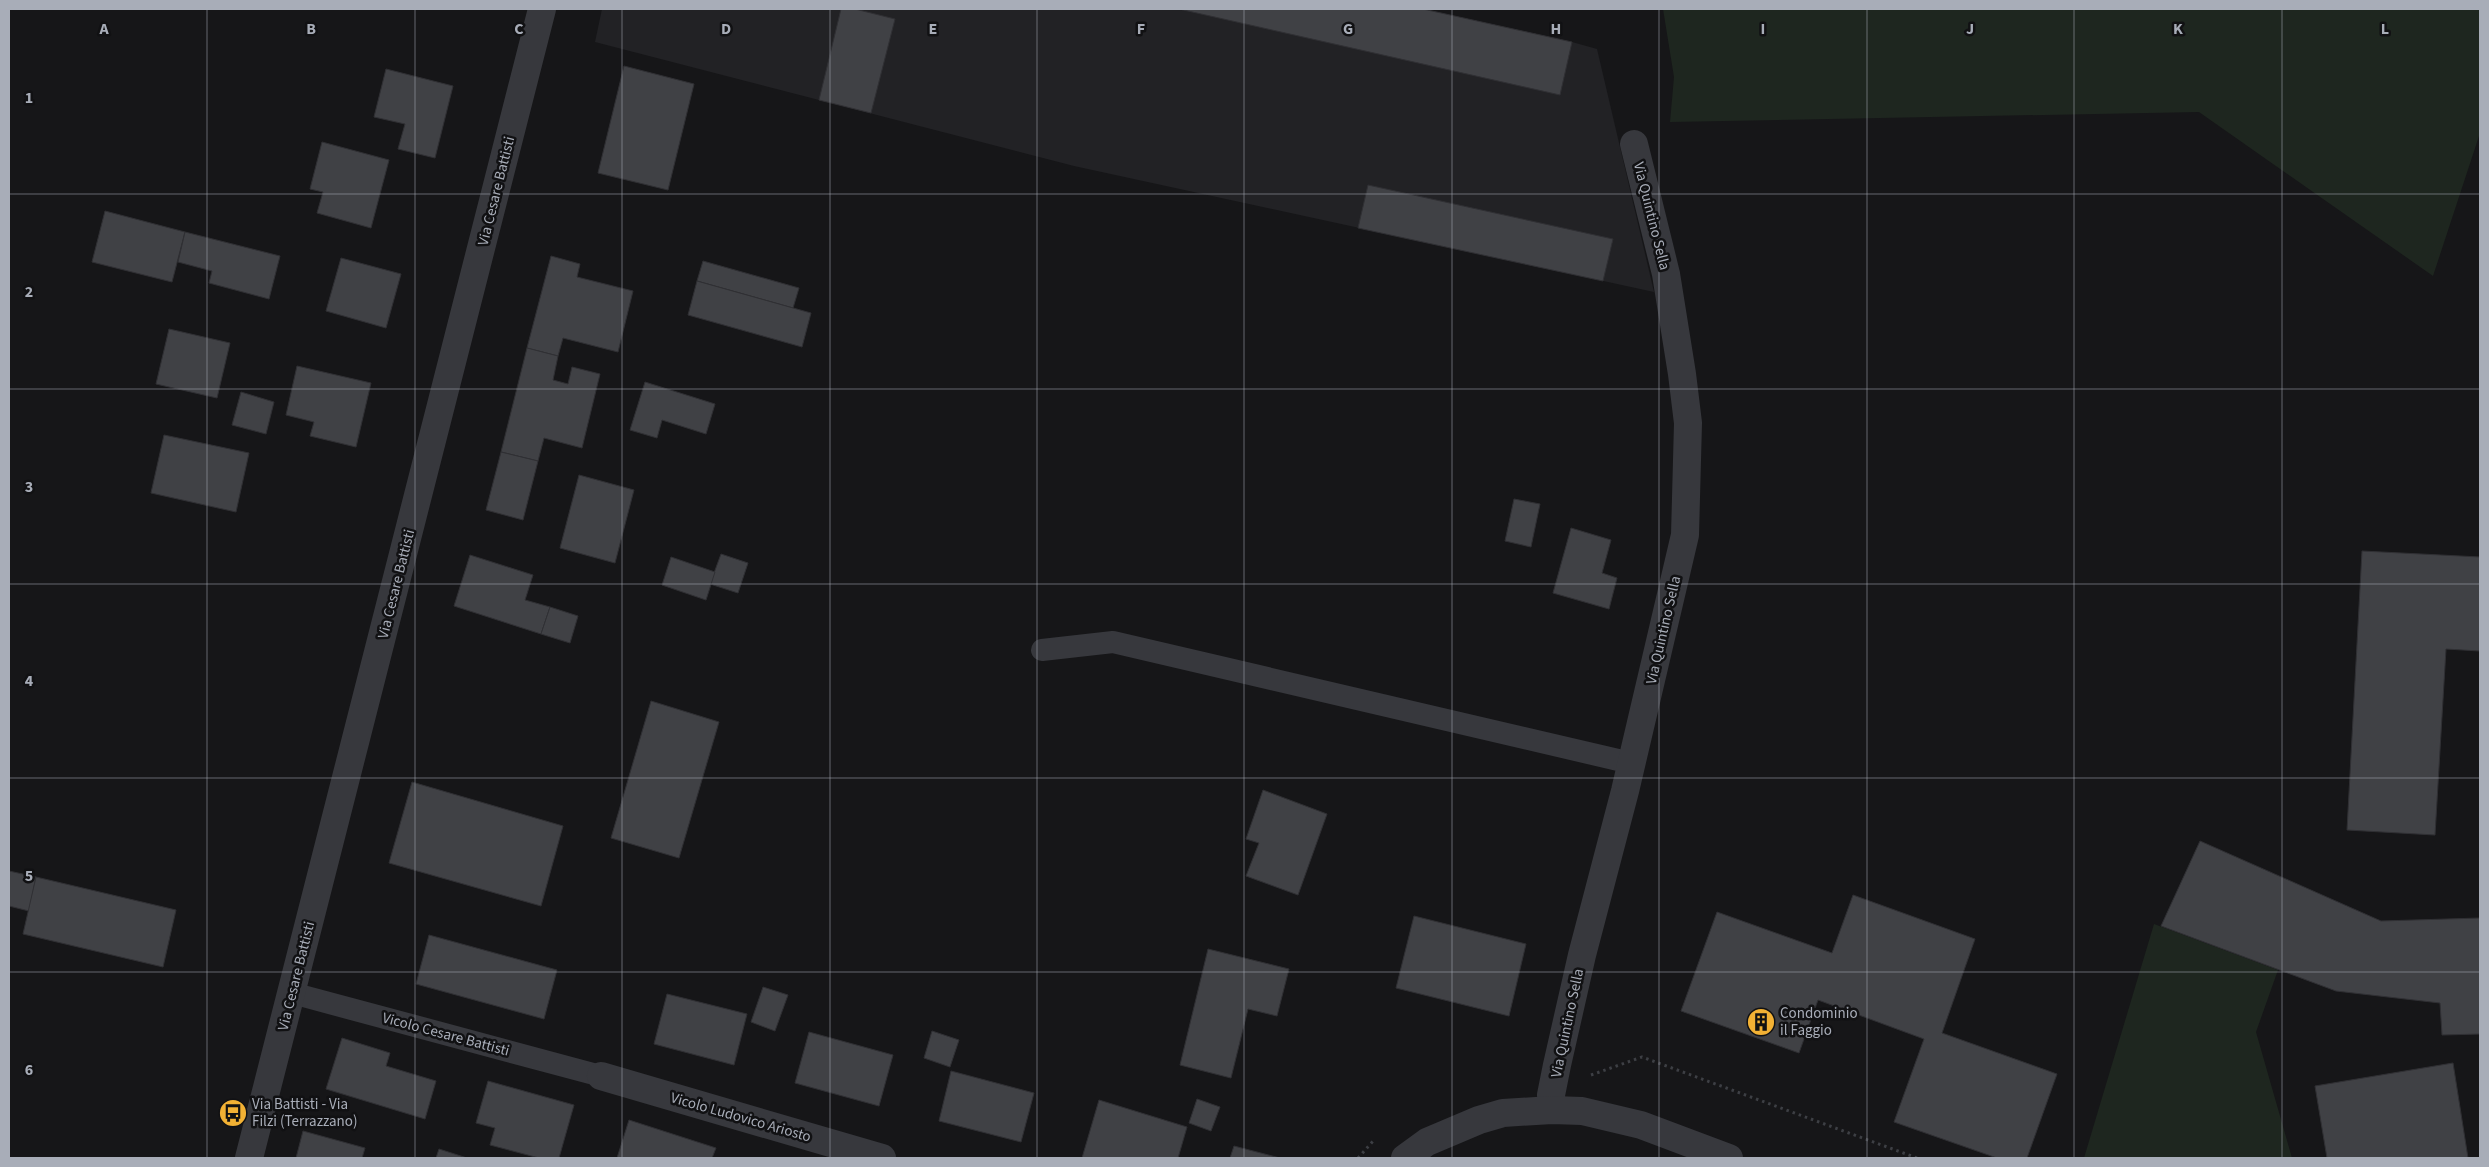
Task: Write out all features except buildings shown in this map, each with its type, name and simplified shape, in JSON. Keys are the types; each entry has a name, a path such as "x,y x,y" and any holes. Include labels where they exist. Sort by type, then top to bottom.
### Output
{"street":[{"name":"Via Cesare Battisti","path":"249,1158 542,9"},
{"name":"Via Quintino Sella","path":"1552,1110 1554,1080 1582,955 1631,763 1685,535 1688,423 1671,298 1634,144"},
{"name":"Vicolo Ludovico Ariosto","path":"601,1076 882,1158"},
{"path":"1405,1158 1427,1142 1479,1120 1503,1113 1552,1110 1582,1111 1641,1125 1728,1158"}],"lane":[{"path":"1042,650 1113,642 1631,763"},
{"name":"Vicolo Cesare Battisti","path":"292,993 601,1076"}],"path":[{"path":"1554,1080 1587,1076 1642,1057 1917,1158"}],"shaded area":[{"path":"602,9 1423,9 1572,42 1597,49 1654,292 1074,166 595,42"},
{"path":"1663,9 2480,9 2480,133 2433,276 2199,112 1670,122 1674,77"},
{"path":"2154,924 2278,970 2256,1032 2292,1158 2084,1158"}],"place":[{"name":"Condominio il Faggio","path":"1761,1022"},
{"name":"Via Battisti - Via Filzi (Terrazzano)","path":"233,1113"}]}
